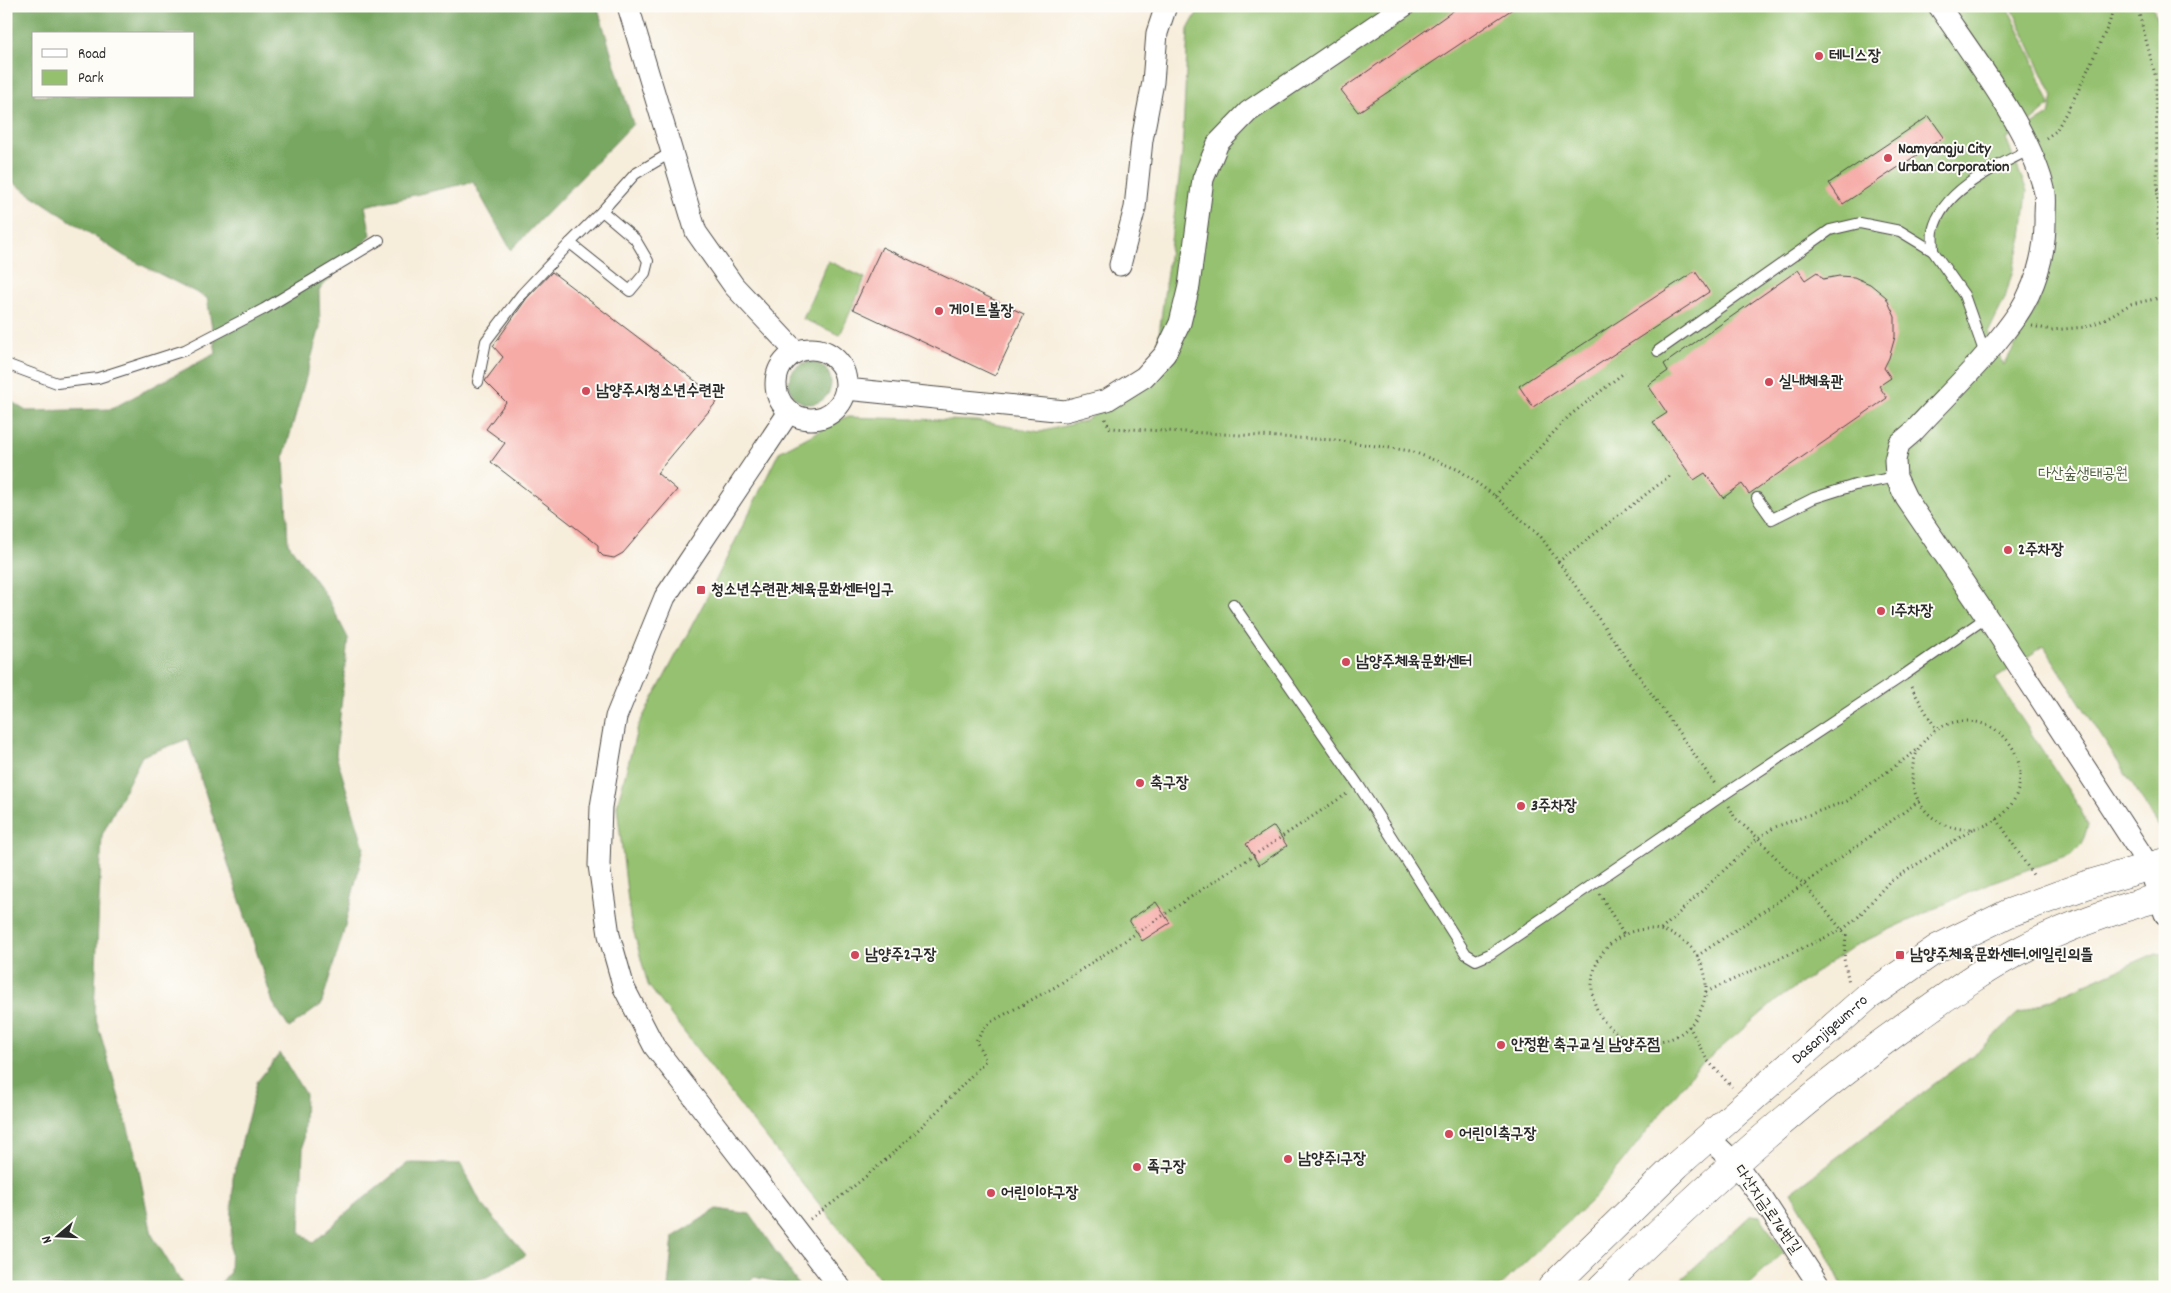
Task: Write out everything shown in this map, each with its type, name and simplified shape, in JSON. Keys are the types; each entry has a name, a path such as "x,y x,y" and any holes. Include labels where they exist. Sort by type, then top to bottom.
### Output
{"street":[{"path":"628,6 696,232 734,286 796,352"},
{"path":"1120,265 1135,208 1142,140 1153,82 1156,33 1166,6"},
{"path":"846,389 1065,411 1107,400 1144,377 1165,354 1180,323 1189,286 1204,179 1218,143 1248,112 1404,6"},
{"path":"1602,1287 1734,1162 1858,1059 1961,986 2023,949 2096,917 2163,902 2157,864 1919,518 1896,476 1894,460 1899,444 1913,432 2013,322 2030,292 2039,270 2046,237 2045,195 2035,161 2012,116 1939,6"},
{"path":"809,348 820,349 831,354 839,362 844,372 846,389 840,404 832,412 822,418 810,419 798,417 789,412 780,401 776,390 776,378 780,366 787,357 809,348"},
{"path":"789,412 666,597 662,606 616,717 601,807 599,866 609,935 624,988 654,1046 840,1287"},
{"name":"Dasanjigeum-ro","path":"1552,1287 1678,1165 1867,997 1938,948 2009,913 2086,885 2157,864"},
{"name":"다산지금로76번길","path":"1709,1138 1734,1162 1764,1201 1820,1287"}],"lane":[{"path":"1933,251 1934,231 1945,207 1977,176 2029,150"},
{"path":"478,382 486,341 522,294 635,174 672,152"},
{"path":"570,242 630,291 645,273 648,261 635,239 602,211"},
{"path":"1658,351 1830,230 1860,223 1900,231 1933,251 1964,295 1984,354"},
{"path":"6,364 58,383 98,378 184,350 264,309 379,240"},
{"path":"1757,498 1772,519 1814,498 1847,487 1896,476"},
{"path":"1233,604 1359,786 1466,954 1476,960 1490,954 1987,617"}],"path":[{"path":"2029,150 2056,131 2077,93 2109,24 2114,6"},
{"path":"2137,6 2156,78 2158,235 2165,264"},
{"path":"2157,190 2165,202"},
{"path":"2013,322 2052,330 2086,326 2101,321 2131,304 2165,296"},
{"path":"1494,496 1568,417 1624,372"},
{"path":"1095,403 1110,428 1335,440 1411,451 1459,470 1494,496 1541,537 1723,795 1735,818 1758,838 1787,870 1804,884 1846,935 1844,959 1849,983"},
{"path":"1558,562 1671,475"},
{"path":"1904,675 1936,729"},
{"path":"1705,992 1842,930 1858,917 1889,882 1973,829 1990,824 2005,813 2015,799 2020,782 2020,764 2013,747 2002,734 1986,724 1969,720 1952,722 1936,729 1923,742 1914,758 1912,776 1915,794 1924,810 1938,822 1955,828 1973,829"},
{"path":"1661,930 1758,838 1775,827 1847,801 1919,749"},
{"path":"796,1228 842,1197 941,1110 986,1060 976,1041 987,1024 1055,987 1359,786"},
{"path":"1697,956 1804,884 1920,801"},
{"path":"1997,819 2033,875"},
{"path":"1594,883 1624,934"},
{"path":"1642,929 1661,930 1679,937 1693,949 1702,965 1706,984 1704,1002 1696,1019 1682,1033 1666,1041 1647,1043 1629,1039 1612,1030 1600,1015 1594,997 1593,979 1598,960 1609,945 1624,934 1642,929"},
{"path":"1689,1026 1708,1060 1734,1089"}],"green space":[{"path":"6,6 597,6 633,124 511,250 473,182 365,206 371,235 319,290 320,327 284,456 288,543 327,597 348,638 336,755 364,847 343,934 321,1005 289,1028 273,1003 188,739 142,756 102,835 94,1012 136,1156 152,1235 184,1287 6,1287 6,398 26,411 111,409 216,353 207,298 124,256 6,178"},
{"name":"남양주체육문화센터","path":"1201,6 2007,6 2031,56 2050,105 2006,139 2027,191 2022,238 2005,298 1988,333 2004,365 2037,306 2060,232 2050,180 2027,128 2049,115 2053,96 2011,6 2153,6 2165,51 2165,836 2044,646 1995,678 2078,805 2088,825 2082,844 2072,854 1992,882 1854,946 1777,1000 1695,1070 1594,1198 1499,1287 886,1287 746,1113 648,985 630,918 617,806 638,726 713,586 779,452 846,417 977,421 1040,432 1084,421 1153,381 1182,155 1188,29"},
{"path":"828,261 865,278 840,335 803,319"},
{"path":"810,362 825,368 831,383 825,398 810,404 795,398 789,383 795,368"},
{"path":"2156,953 2165,955 2165,1287 1843,1287 1821,1242 1791,1192 1982,1048 2017,1014"},
{"path":"280,1053 305,1094 300,1232 313,1243 358,1203 408,1163 461,1164 481,1203 526,1255 487,1277 448,1287 217,1287 230,1272 233,1177 257,1082"},
{"path":"717,1209 750,1214 800,1287 754,1277 746,1287 668,1287 673,1237"},
{"path":"1751,1215 1760,1216 1783,1252 1746,1287 1673,1287"}],"building":[{"path":"1460,6 1517,6 1358,112 1341,90"},
{"path":"1929,116 1944,137 1843,204 1829,183"},
{"name":"게이트볼장","path":"882,247 1024,314 995,376 853,309"},
{"name":"실내체육관","path":"1798,270 1805,280 1817,272 1823,279 1839,276 1854,277 1870,284 1886,297 1895,317 1895,337 1884,368 1891,378 1879,386 1887,398 1749,494 1742,484 1723,498 1705,473 1694,480 1653,422 1667,413 1648,385 1668,371 1664,364"},
{"path":"1695,271 1709,292 1533,407 1519,386"},
{"path":"552,272 719,399 657,473 677,490 623,553 614,558 603,556 598,551 598,545 491,462 505,443 486,429 506,402 485,381 503,357 493,346 527,298"},
{"path":"1274,826 1287,846 1259,865 1246,844"},
{"path":"1156,902 1170,923 1142,941 1129,920"}],"place":[{"name":"테니스장","path":"1819,56"},
{"name":"Namyangju City Urban Corporation","path":"1888,158"},
{"name":"게이트볼장","path":"939,311"},
{"name":"실내체육관","path":"1769,382"},
{"name":"남양주시청소년수련관","path":"586,391"},
{"name":"2주차장","path":"2008,550"},
{"name":"청소년수련관.체육문화센터입구","path":"701,590"},
{"name":"1주차장","path":"1881,611"},
{"name":"남양주체육문화센터","path":"1346,662"},
{"name":"축구장","path":"1140,783"},
{"name":"3주차장","path":"1521,806"},
{"name":"남양주2구장","path":"855,955"},
{"name":"남양주체육문화센터.에일린의뜰","path":"1900,955"},
{"name":"안정환 축구교실 남양주점","path":"1501,1045"},
{"name":"어린이축구장","path":"1449,1134"},
{"name":"남양주1구장","path":"1288,1159"},
{"name":"족구장","path":"1137,1167"},
{"name":"어린이야구장","path":"991,1193"}],"park label":[{"name":"다산숲생태공원","path":"2083,474"}]}
